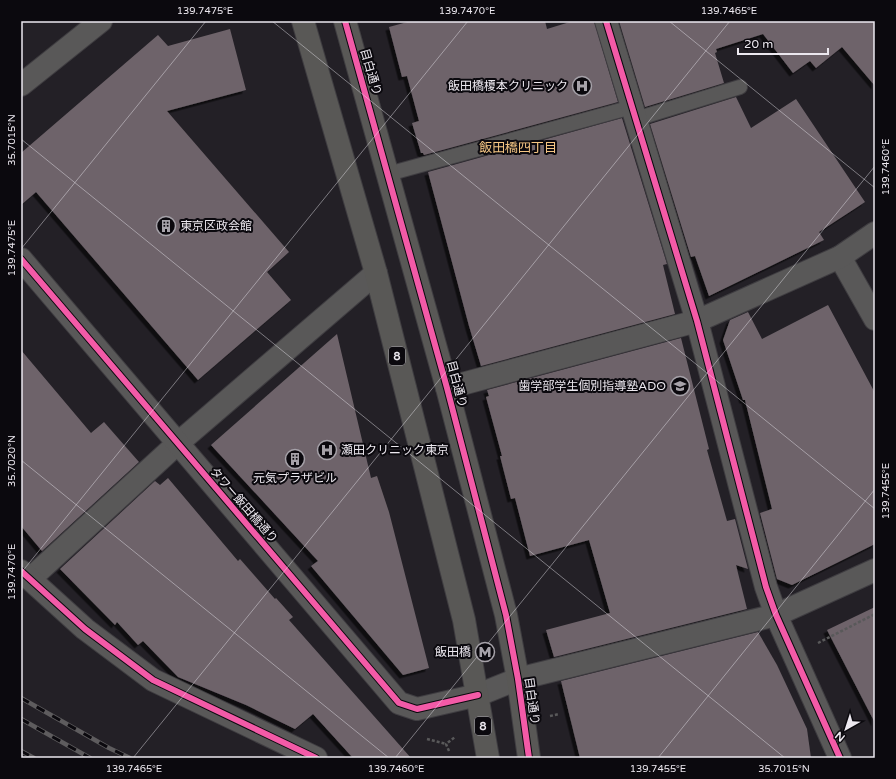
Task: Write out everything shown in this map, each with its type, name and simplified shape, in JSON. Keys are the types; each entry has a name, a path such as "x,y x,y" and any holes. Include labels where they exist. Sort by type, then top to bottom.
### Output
{"main road":[{"name":"8","path":"303,21 376,273 464,620 488,758"},
{"name":"目白通り","path":"346,21 447,388 506,615 518,679 528,758"}],"street":[{"path":"21,84 79,30 101,21"},
{"path":"606,21 697,321 766,587 776,615 840,758"},
{"path":"447,388 697,321 840,257 875,233"},
{"path":"840,257 875,319"},
{"name":"タワー飯田橋通り","path":"21,259 399,703 416,709 478,694 518,679 776,615 875,570"},
{"path":"316,758 153,680 85,628 25,575 376,273"}],"lane":[{"path":"388,174 740,87"}],"path":[{"path":"815,644 875,614"},
{"path":"549,716 559,714"},
{"path":"446,744 455,737"},
{"path":"427,739 446,744"},
{"path":"446,744 449,751"}],"building":[{"path":"411,21 545,21 547,29 573,21 594,21 618,102 424,155 421,153 412,123 419,121 407,76 402,77 389,27"},
{"path":"619,21 875,21 875,86 842,47 816,68 810,61 793,73 763,34 716,49 717,52 715,53 724,83 645,107"},
{"name":"東京区政会館","path":"230,29 246,90 167,111 289,252 267,272 291,300 198,380 36,192 21,205 21,153 158,35 168,46"},
{"path":"736,97 751,128 796,99 865,202 819,232 824,240 709,296 695,256 691,257 650,124"},
{"path":"622,118 667,264 663,265 675,314 481,366 428,172"},
{"path":"828,305 875,393 875,544 792,585 777,579 760,513 772,509 745,400 743,400 723,340 730,320 748,312 762,339"},
{"path":"337,334 371,478 377,476 389,512 429,668 403,675 311,566 318,561 211,445"},
{"path":"681,338 709,449 707,450 727,521 735,519 748,569 736,565 747,609 554,657 546,630 610,613 589,540 530,556 515,498 511,499 500,456 502,456 486,397 489,396 487,390"},
{"path":"21,350 91,433 104,422 139,462 42,551 21,526"},
{"path":"168,478 238,561 240,559 293,617 289,620 411,758 353,758 313,714 295,729 246,705 178,677 143,641 138,645 117,622 115,625 60,569 155,481 160,485"},
{"path":"875,607 875,723 827,630"},
{"path":"758,632 777,665 807,729 811,758 580,758 561,681"}],"railway":[{"path":"21,698 109,748 130,758"},
{"path":"21,719 90,758"},
{"path":"21,751 34,758"}],"cycle path":[{"path":"345,21 447,388 506,615 518,679 529,758"},
{"path":"606,21 697,321 766,587 776,615 840,758"},
{"path":"21,259 399,703 417,709 478,695"},
{"path":"21,571 85,629 153,680 316,758"}],"place":[{"name":"飯田橋榎本クリニック","path":"582,86"},
{"name":"東京区政会館","path":"166,226"},
{"name":"歯学部学生個別指導塾ADO","path":"680,386"},
{"name":"瀬田クリニック東京","path":"327,450"},
{"name":"元気プラザビル","path":"295,459"},
{"name":"飯田橋","path":"485,652"}],"district":[{"name":"飯田橋四丁目","path":"518,148"}]}
